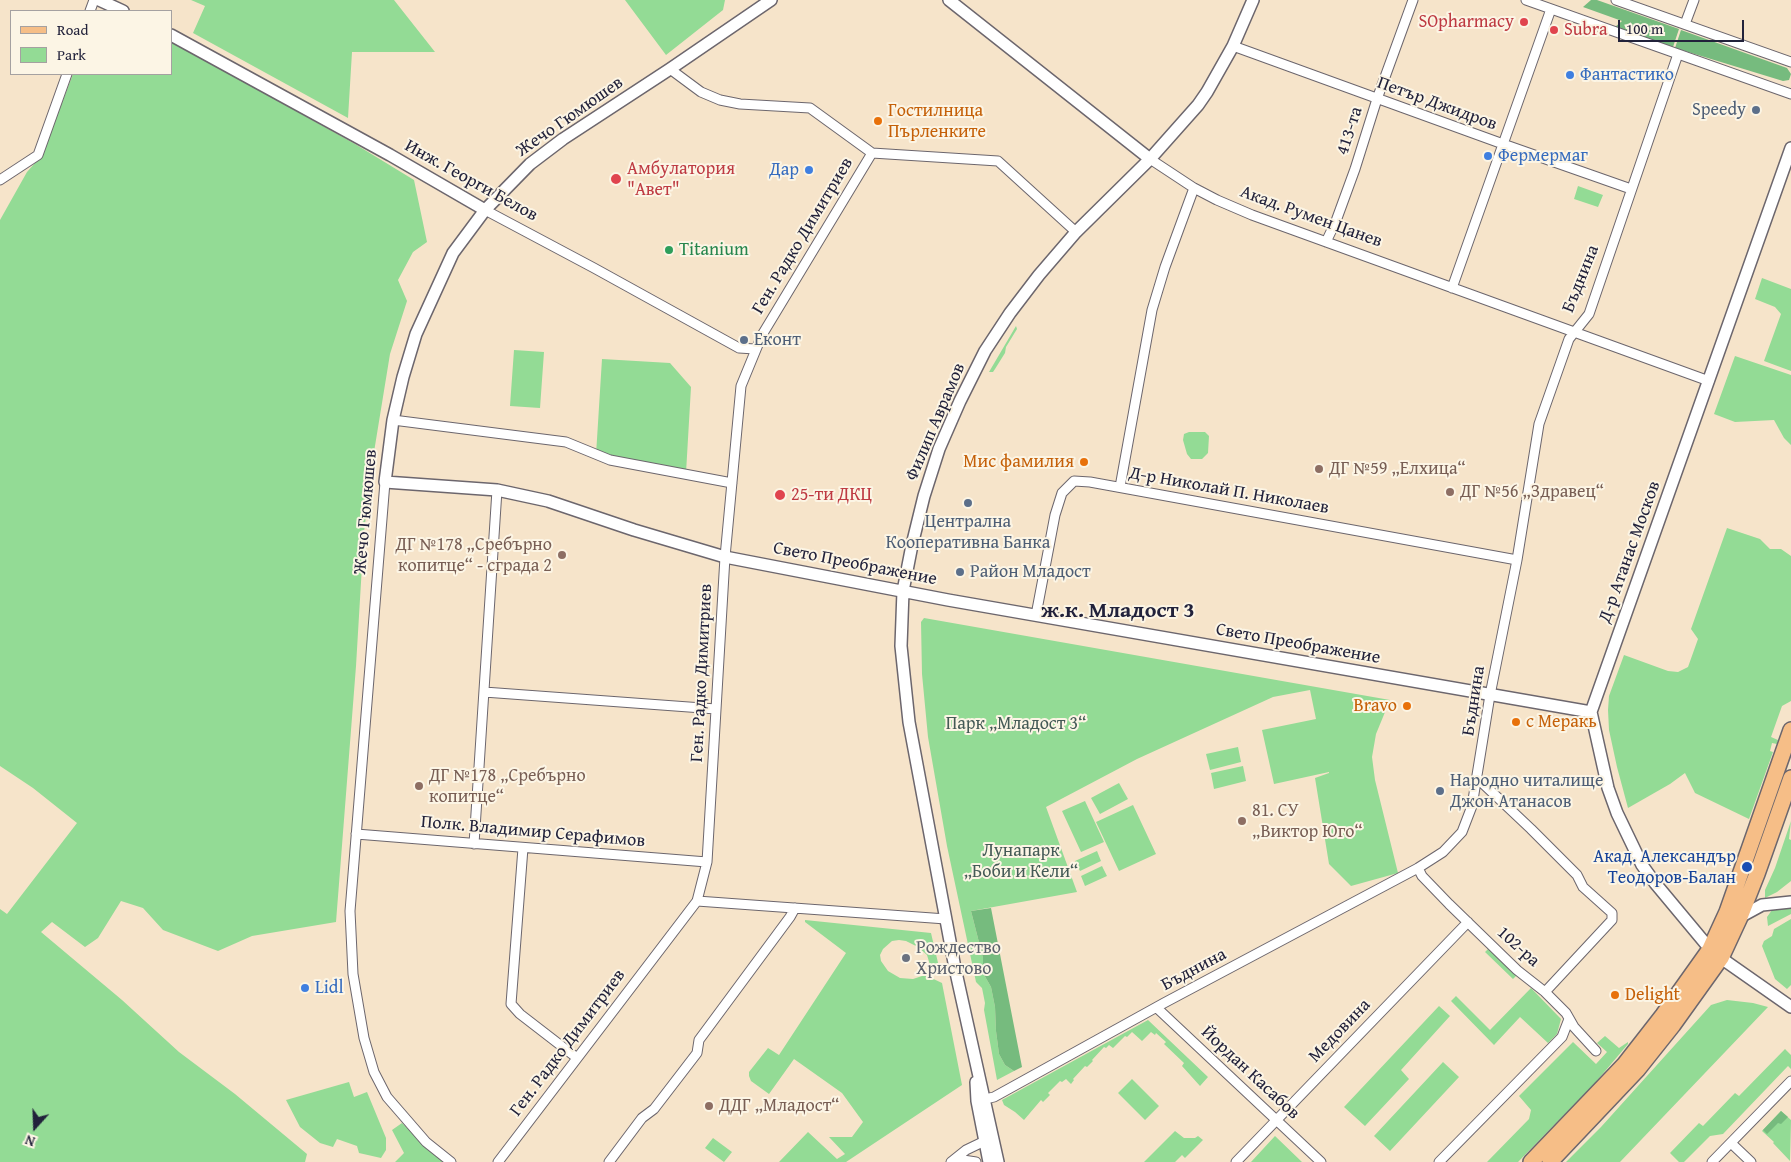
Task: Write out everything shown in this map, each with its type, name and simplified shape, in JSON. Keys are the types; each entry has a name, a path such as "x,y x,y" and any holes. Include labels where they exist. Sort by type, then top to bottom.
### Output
{"main road":[{"path":"1531,1162 1624,1065 1663,1015 1715,954 1791,730"},
{"path":"1550,1162 1638,1069 1673,1025 1715,954 1740,917 1791,778"}],"street":[{"path":"99,0 121,10"},
{"name":"Жечо Гюмюшев","path":"451,1162 426,1142 387,1097 374,1072 364,1038 353,974 350,911 384,482 392,420 402,377 416,334 453,253 485,210 530,164 563,139 771,0"},
{"name":"Акад. Румен Цанев","path":"949,0 1150,159 1194,188 1239,210 1708,381"},
{"name":"Филип Аврамов","path":"989,1162 985,1099 975,1064 946,920 905,694 901,646 905,574 924,496 939,449 985,351 1010,313 1039,275 1076,232 1150,159 1198,105 1234,46 1252,0"},
{"name":"413-та","path":"1326,242 1336,221 1355,169 1377,99 1413,0"},
{"path":"1526,0 1791,94"},
{"path":"1616,0 1791,62"},
{"path":"1685,24 1694,0"},
{"path":"1452,288 1551,9"},
{"name":"Инж. Георги Белов","path":"172,36 390,155 485,210 739,348 756,349"},
{"name":"Петър Джидров","path":"1234,46 1631,189"},
{"name":"Бъднина","path":"985,1099 994,1097 1418,868 1443,852 1462,832 1470,815 1477,778 1490,695 1517,560 1539,424 1570,339 1589,314 1678,54"},
{"path":"670,69 701,92 720,100 740,104 810,108 872,153 998,161 1076,232"},
{"path":"0,180 38,156 67,75"},
{"name":"Д-р Атанас Москов","path":"1591,712 1791,148"},
{"name":"Ген. Радко Димитриев","path":"498,1162 697,901 707,862 725,557 741,386 762,335 872,153"},
{"path":"1120,487 1152,310 1165,267 1194,188"},
{"path":"392,420 566,442 610,460 732,483"},
{"name":"Д-р Николай П. Николаев","path":"1036,615 1055,515 1062,493 1074,481 1120,487 1517,560"},
{"name":"Свето Преображение","path":"384,482 497,490 548,502 725,557 1036,615 1591,712"},
{"path":"474,844 497,490"},
{"path":"484,692 716,709"},
{"path":"1591,712 1608,788 1628,839 1642,865 1715,954 1791,1007"},
{"path":"1477,778 1577,875 1584,887 1612,913 1612,920 1607,926 1545,992"},
{"name":"Полк. Владимир Серафимов","path":"356,834 707,862"},
{"path":"523,848 512,1004 520,1014 577,1058"},
{"name":"102-ра","path":"1418,868 1422,876 1517,970 1545,992 1596,1051"},
{"path":"697,901 946,920"},
{"path":"1740,917 1762,905 1791,902"},
{"path":"609,1162 642,1118 654,1109 697,1053 699,1040 795,908"},
{"name":"Медовина","path":"1236,1162 1468,922"},
{"name":"Йордан Касабов","path":"1157,1008 1321,1162"},
{"path":"1439,1162 1562,1037 1569,1019"},
{"name":"Филип Аврамов","path":"975,1064 977,1100 998,1162"},
{"path":"1712,1162 1791,1081"},
{"path":"950,1162 966,1150 989,1139"},
{"path":"1731,1143 1751,1162"},
{"path":"955,1162 964,1160 976,1162"}],"green space":[{"path":"191,0 394,0 435,52 352,52 348,118 193,33 205,6"},
{"path":"625,0 725,0 723,10 666,55"},
{"path":"1591,0 1597,0 1679,29 1673,47 1615,27 1622,21 1583,7"},
{"path":"1681,30 1787,68 1791,74 1789,80 1783,81 1675,48"},
{"path":"172,42 355,144 414,180 427,242 413,252 398,280 407,301 390,354 374,452 364,532 356,666 336,922 252,936 218,951 163,930 143,908 121,901 98,938 85,947 52,922 41,932 122,1000 179,1052 235,1094 307,1154 305,1162 0,1162 0,909 7,914 77,823 33,788 0,766 0,220 27,172 42,155 73,75 172,75"},
{"path":"1578,186 1603,195 1598,207 1574,199"},
{"path":"1762,278 1791,289 1791,371 1764,361 1781,314 1775,307 1755,299"},
{"path":"1016,326 1017,329 1006,347 1005,353 993,372 989,372"},
{"path":"514,350 544,352 540,408 510,406"},
{"path":"1735,356 1791,375 1791,445 1784,438 1774,420 1735,422 1714,414"},
{"path":"602,359 670,363 691,387 686,473 596,455"},
{"path":"1189,432 1205,432 1209,436 1208,453 1202,459 1191,459 1187,454 1183,440 1184,434"},
{"path":"1727,528 1760,539 1770,549 1781,549 1791,556 1791,701 1782,706 1771,737 1778,740 1777,744 1772,743 1770,751 1773,752 1749,819 1695,793 1685,773 1670,784 1628,808 1609,730 1609,696 1624,655 1668,671 1678,672 1688,667 1698,639 1691,629"},
{"name":"Парк „Младост 3“","path":"924,618 1390,700 1376,734 1372,757 1375,780 1398,873 1351,886 1329,864 1315,778 1329,772 1274,784 1262,730 1316,719 1310,690 1273,697 1137,759 1046,807 1077,892 971,911 983,958 983,973 991,987 995,1007 999,1054 1005,1065 1014,1071 997,1080 984,1010 985,1003 982,988 976,982 947,846 928,737 922,674 921,622"},
{"path":"1238,747 1241,762 1210,770 1206,754"},
{"path":"1243,766 1246,781 1214,789 1211,773"},
{"path":"1119,783 1128,799 1100,814 1091,798"},
{"path":"1085,801 1104,842 1081,852 1062,811"},
{"path":"1133,805 1156,854 1119,871 1096,822"},
{"path":"1791,821 1789,839 1791,840 1791,881 1777,892 1765,898 1765,890 1775,868"},
{"path":"1097,851 1101,861 1080,871 1075,861"},
{"path":"1102,866 1107,876 1085,886 1081,876"},
{"path":"991,908 1022,1067 1014,1071 1005,1065 999,1054 995,1007 991,987 983,973 983,958 971,911"},
{"path":"1791,908 1791,914 1768,926 1767,917 1772,910"},
{"path":"1791,919 1791,985 1787,989 1775,979 1762,946 1764,941 1772,936 1774,929"},
{"path":"805,920 931,933 939,967 930,965 927,955 918,947 899,940 892,941 883,949 880,955 881,961 888,971 900,978 913,979 925,975 942,983 962,1085 846,1162 779,1162 808,1132 837,1159 845,1154 829,1137 852,1137 863,1122 842,1093 794,1059 769,1094 751,1081 749,1076 749,1072 768,1048 779,1055 846,953 805,922"},
{"path":"1488,949 1517,975 1513,979 1485,952"},
{"path":"1531,988 1561,1019 1557,1034 1548,1043 1520,1017 1494,1045 1451,1001 1456,996 1490,1030"},
{"path":"1727,1000 1768,1007 1620,1162 1566,1162 1601,1127 1711,1005"},
{"path":"1439,1006 1450,1016 1401,1070 1409,1079 1365,1126 1344,1107"},
{"path":"1148,1020 1208,1077 1200,1086 1182,1066 1184,1063 1164,1044 1166,1042 1156,1033 1155,1035 1151,1032 1142,1041 1132,1032 1113,1048 1109,1045 1106,1048 1104,1047 1093,1061 1087,1067 1085,1066 1073,1079 1071,1084 1066,1079 1062,1082 1060,1081 1048,1093 1050,1095 1043,1102 1041,1100 1024,1120 1004,1105 1002,1100"},
{"path":"1605,1036 1619,1048 1628,1042 1628,1044 1595,1083 1518,1162 1487,1162 1529,1119 1531,1110 1519,1096 1573,1042 1596,1064 1607,1052 1597,1043"},
{"path":"1785,1049 1791,1055 1791,1069 1788,1066 1723,1134 1710,1136 1684,1162 1679,1162 1670,1153 1699,1123 1703,1126 1735,1093 1739,1096"},
{"path":"1443,1062 1459,1077 1390,1151 1374,1136"},
{"path":"1132,1079 1159,1106 1145,1120 1118,1093"},
{"path":"349,1082 354,1097 367,1092 386,1138 386,1150 381,1158 359,1153 357,1146 337,1139 333,1147 320,1143 300,1127 286,1100"},
{"path":"1781,1111 1791,1120 1790,1161 1774,1142 1761,1132"},
{"path":"1781,1111 1788,1117 1781,1124 1778,1123 1767,1134 1763,1130"},
{"path":"402,1123 443,1162 395,1162 404,1153 392,1130"},
{"path":"1175,1131 1184,1138 1195,1138 1198,1136 1203,1140 1185,1158 1182,1155 1175,1162 1144,1162"},
{"path":"1275,1136 1302,1162 1251,1162"},
{"path":"713,1138 732,1152 724,1162 705,1148"}],"place":[{"name":"SOpharmacy","path":"1524,22"},
{"name":"Subra","path":"1554,30"},
{"name":"Фантастико","path":"1570,75"},
{"name":"Speedy","path":"1756,110"},
{"name":"Гостилница Пърленките","path":"878,121"},
{"name":"Фермермаг","path":"1488,156"},
{"name":"Дар","path":"809,170"},
{"name":"Амбулатория \"Авет\"","path":"616,179"},
{"name":"Titanium","path":"669,250"},
{"name":"Еконт","path":"744,340"},
{"name":"Мис фамилия","path":"1084,462"},
{"name":"ДГ №59 „Елхица“","path":"1319,469"},
{"name":"ДГ №56 „Здравец“","path":"1450,492"},
{"name":"25-ти ДКЦ","path":"780,495"},
{"name":"Централна Кооперативна Банка","path":"968,503"},
{"name":"ДГ №178 „Сребърно копитце“ - сграда 2","path":"562,555"},
{"name":"Район Младост","path":"960,572"},
{"name":"Bravo","path":"1407,706"},
{"name":"с Меракь","path":"1516,722"},
{"name":"ДГ №178 „Сребърно копитце“","path":"419,786"},
{"name":"Народно читалище Джон Атанасов","path":"1440,791"},
{"name":"81. СУ „Виктор Юго“","path":"1242,821"},
{"name":"Акад. Александър Теодоров-Балан","path":"1747,867"},
{"name":"Рождество Христово","path":"906,958"},
{"name":"Lidl","path":"305,988"},
{"name":"Delight","path":"1615,995"},
{"name":"ДДГ „Младост“","path":"709,1106"}],"district":[{"name":"ж.к. Младост 3","path":"1118,611"}],"park label":[{"name":"Лунапарк „Боби и Кели“","path":"1021,861"}]}
